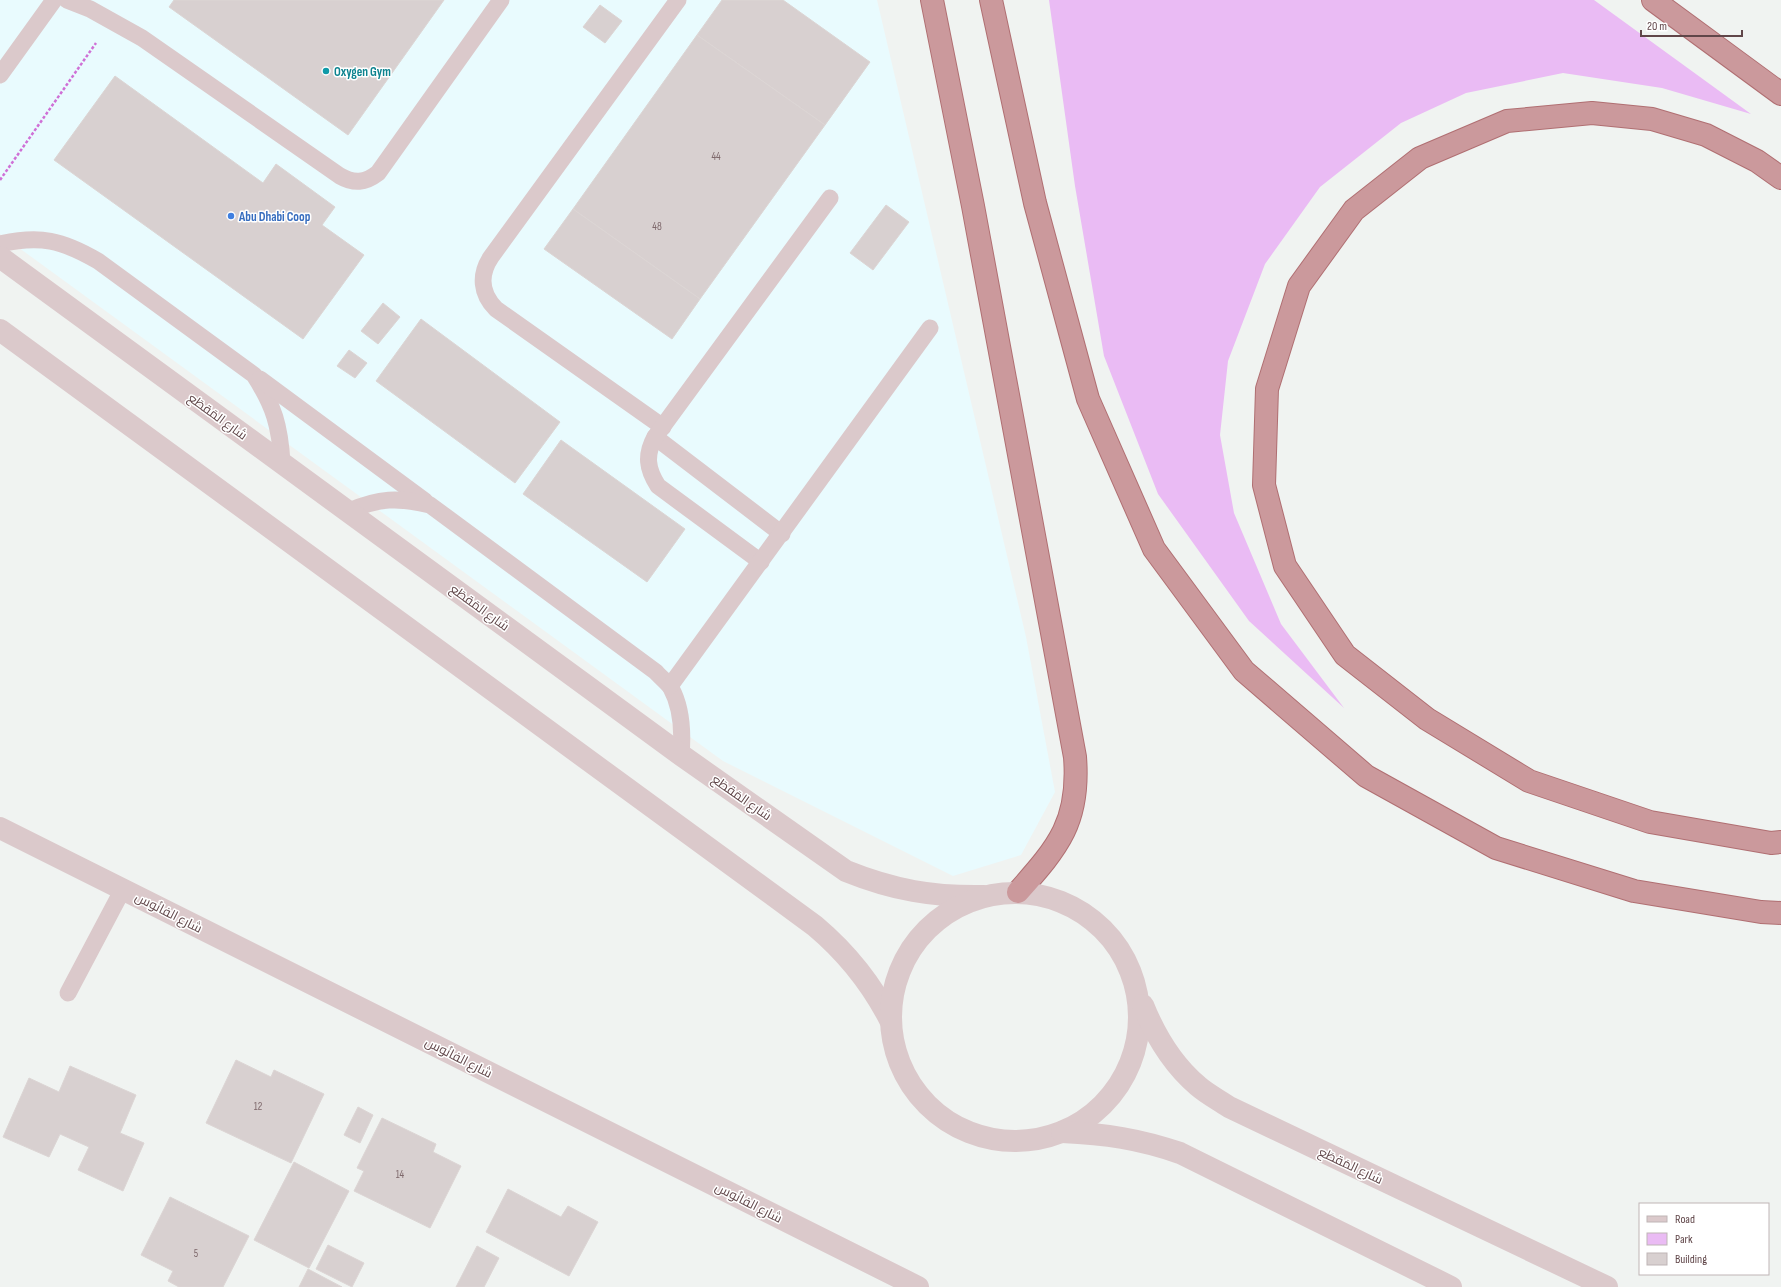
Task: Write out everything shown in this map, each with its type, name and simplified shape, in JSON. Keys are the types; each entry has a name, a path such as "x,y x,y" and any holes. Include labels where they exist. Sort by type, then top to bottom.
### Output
{"highway":[{"path":"932,0 973,206 1075,757 1077,779 1074,801 1068,823 1054,849 1018,892"},
{"path":"991,0 1035,203 1088,399 1154,550 1244,671 1366,776 1496,848 1634,891 1761,912 1781,913"},
{"path":"1653,0 1781,94"},
{"path":"1781,178 1757,161 1706,136 1652,119 1592,113 1507,121 1420,158 1354,210 1298,286 1267,389 1264,485 1286,566 1345,655 1427,719 1529,781 1650,822 1771,842 1781,842"}],"street":[{"name":"شارع المَقطَع","path":"0,257 681,755 846,871 872,882 906,891 942,896 984,896"},
{"path":"0,330 815,926 834,942 866,979 880,1000 891,1022"},
{"name":"شارع الفانُوس","path":"0,828 918,1287"},
{"path":"1018,892 1052,898 1083,912 1108,934 1128,962 1138,994 1140,1028 1132,1061 1116,1091 1092,1115 1062,1132 1029,1140 995,1139 963,1129 934,1111 912,1085 897,1055 891,1022 894,988 906,957 926,930 953,909 984,896 1018,892"},
{"name":"شارع المَقطَع","path":"1138,994 1153,1029 1173,1059 1198,1086 1229,1107 1607,1287"},
{"path":"1062,1132 1122,1137 1152,1144 1180,1153 1451,1287"}],"lane":[{"path":"0,75 54,0"},
{"path":"67,0 112,20 142,38 340,176 353,182 361,182 370,179 378,173 501,0"},
{"path":"678,0 485,266 483,276 485,295 496,309 659,432 782,534"},
{"path":"761,562 658,486 648,467 650,446 830,198"},
{"path":"0,244 22,239 42,240 62,244 81,251 104,265 656,672 670,686 681,720 683,737 681,755"},
{"path":"670,686 782,534 930,328"},
{"path":"254,375 276,416 281,439 282,463"},
{"path":"349,511 368,503 389,499 410,500 430,505"},
{"path":"68,993 123,889"}],"path":[{"path":"0,180 112,20"}],"shaded area":[{"path":"0,0 877,0 1026,637 1055,792 1021,855 953,876 723,761 0,234"}],"green space":[{"path":"1049,0 1594,0 1751,114 1662,88 1563,73 1466,93 1401,123 1320,187 1265,264 1228,361 1220,435 1234,513 1281,624 1344,708 1249,621 1158,494 1104,356 1075,186"}],"building":[{"name":"Oxygen Gym","path":"174,0 444,0 348,135 169,7"},
{"path":"722,0 783,0 870,62 825,125 697,35"},
{"path":"600,5 622,21 605,43 583,27"},
{"path":"697,35 825,125 700,299 573,209"},
{"name":"Abu Dhabi Coop","path":"115,76 263,183 276,164 335,207 322,225 364,255 303,339 54,160"},
{"path":"886,205 909,222 873,270 850,253"},
{"path":"573,209 700,299 672,339 544,249"},
{"path":"383,303 400,317 378,344 361,331"},
{"path":"421,319 560,422 515,483 376,381"},
{"path":"349,350 367,363 355,378 337,366"},
{"path":"561,440 685,529 647,582 523,494"},
{"path":"236,1060 271,1077 274,1070 324,1094 291,1163 206,1123"},
{"path":"70,1066 136,1095 120,1133 144,1143 123,1191 78,1170 89,1147 60,1134 49,1157 3,1137 29,1078 59,1092"},
{"path":"358,1107 373,1115 360,1143 344,1135"},
{"path":"382,1118 436,1144 433,1152 461,1166 430,1228 354,1191 364,1171 357,1168"},
{"path":"294,1162 349,1191 309,1268 254,1240"},
{"path":"508,1189 561,1217 568,1206 598,1222 569,1276 486,1232"},
{"path":"170,1197 249,1236 223,1287 179,1287 168,1281 173,1271 141,1255"},
{"path":"328,1245 364,1263 352,1287 316,1269"},
{"path":"477,1246 499,1258 484,1287 456,1287"},
{"path":"308,1269 342,1287 299,1287"}],"place":[{"name":"Oxygen Gym","path":"326,71"},
{"name":"Abu Dhabi Coop","path":"231,216"}]}
